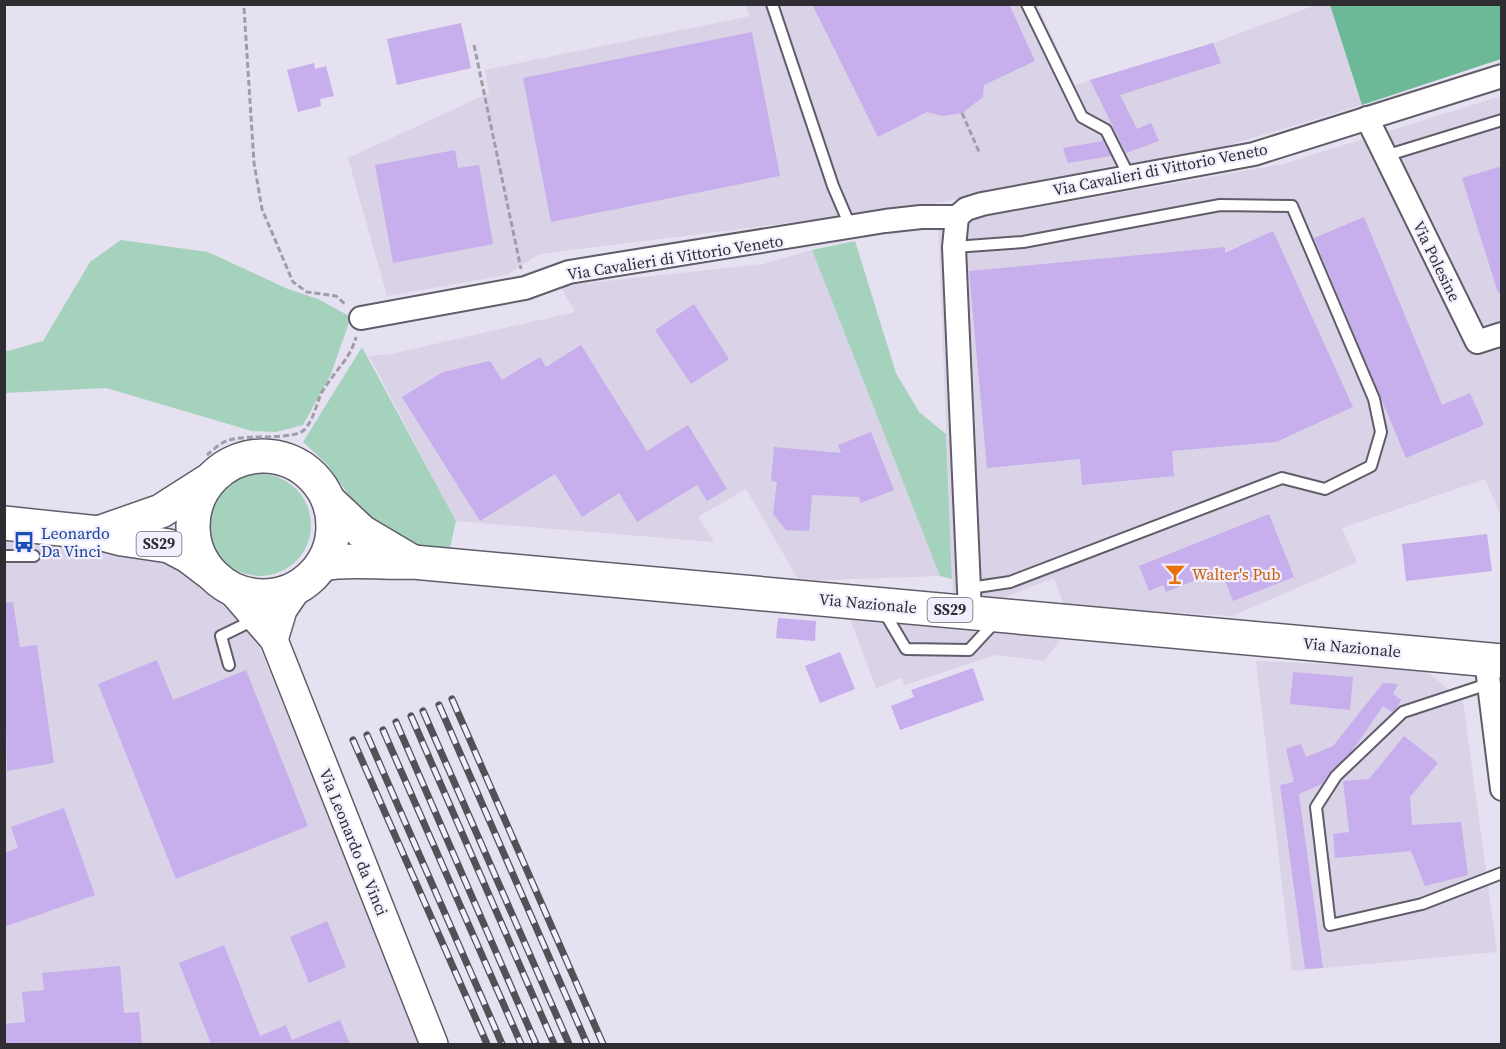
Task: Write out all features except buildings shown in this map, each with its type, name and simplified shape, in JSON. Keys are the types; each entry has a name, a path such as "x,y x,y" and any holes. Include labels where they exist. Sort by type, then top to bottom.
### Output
{"main road":[{"path":"269,455 294,462 311,473 330,502 333,521 332,540 311,575 276,595 248,595 220,581 196,551 192,528 195,505 204,471 245,457 269,455"},
{"name":"SS29","path":"99,533 161,511 204,471"},
{"name":"Via Nazionale","path":"330,502 362,531 413,562"},
{"name":"SS29","path":"4,523 99,533 169,546 188,556 220,581"},
{"name":"Via Nazionale","path":"311,575 341,560 385,564 413,562 880,604 980,605 1494,686"}],"street":[{"name":"Via Cavalieri di Vittorio Veneto","path":"361,318 525,288 569,272 921,217 957,217 966,209 982,204 1254,154 1502,76"},
{"name":"Via Polesine","path":"1366,118 1477,342 1502,334"},
{"path":"957,217 954,247 980,605"},
{"path":"274,640 283,610 311,575"},
{"name":"Via Leonardo da Vinci","path":"220,581 274,640 434,1044"},
{"path":"1494,686 1502,789"}],"lane":[{"path":"772,4 833,186 851,228"},
{"path":"1027,4 1082,117 1106,130 1129,176"},
{"path":"1385,156 1502,120"},
{"path":"954,247 1023,242 1220,205 1292,206 1374,399 1381,432 1371,466 1325,489 1282,478 1010,582 980,605"},
{"path":"4,556 34,556"},
{"path":"229,665 221,636 256,619"},
{"path":"1494,686 1403,712 1336,776 1316,807 1329,925 1422,904 1502,873"}],"path":[{"path":"204,471 227,440 250,435 290,436 303,431 317,411 322,392 355,343 361,318 336,296 307,292 293,282 262,209 254,163 244,8"},
{"path":"474,45 525,288"},
{"path":"962,113 980,154"}],"shaded area":[{"path":"745,5 1037,5 1075,85 1213,43 1316,5 1330,5 1362,105 1219,148 923,206 539,254 507,275 387,296 348,158 489,93 485,70 750,16"},
{"path":"1501,96 1501,516 1485,479 1342,528 1357,562 1232,616 1064,606 1054,578 1001,599 953,595 938,225 1283,164"},
{"path":"812,250 940,576 799,581 746,489 698,517 714,542 456,521 369,356 391,354 575,312 560,286 763,264"},
{"path":"4,539 108,548 174,561 239,611 254,634 423,1044 5,1044"},
{"path":"848,614 1061,639 1044,661 996,655 905,685 901,678 876,688"},
{"path":"1256,661 1422,668 1463,701 1497,952 1292,971"}],"green space":[{"path":"1330,5 1501,5 1501,59 1362,105"},
{"path":"121,240 208,252 288,289 318,299 351,317 331,374 303,425 276,432 252,431 106,388 5,393 4,352 43,341 90,262"},
{"path":"855,241 896,373 919,412 946,434 952,579 940,576 812,250"},
{"path":"362,347 456,521 449,552 419,548 367,521 327,464 303,442"},
{"path":"260,474 279,478 296,489 307,506 311,525 307,544 296,561 279,572 260,576 241,572 224,561 213,544 209,525 213,506 224,489 241,478"}],"railway":[{"path":"452,699 603,1044"},
{"path":"439,705 587,1044"},
{"path":"423,711 569,1044"},
{"path":"411,716 554,1044"},
{"path":"396,722 536,1044"},
{"path":"383,730 521,1044"},
{"path":"367,735 502,1044"},
{"path":"353,740 487,1044"}],"place":[{"name":"Leonardo Da Vinci","path":"24,542"},
{"name":"Walter's Pub","path":"1175,574"}]}
